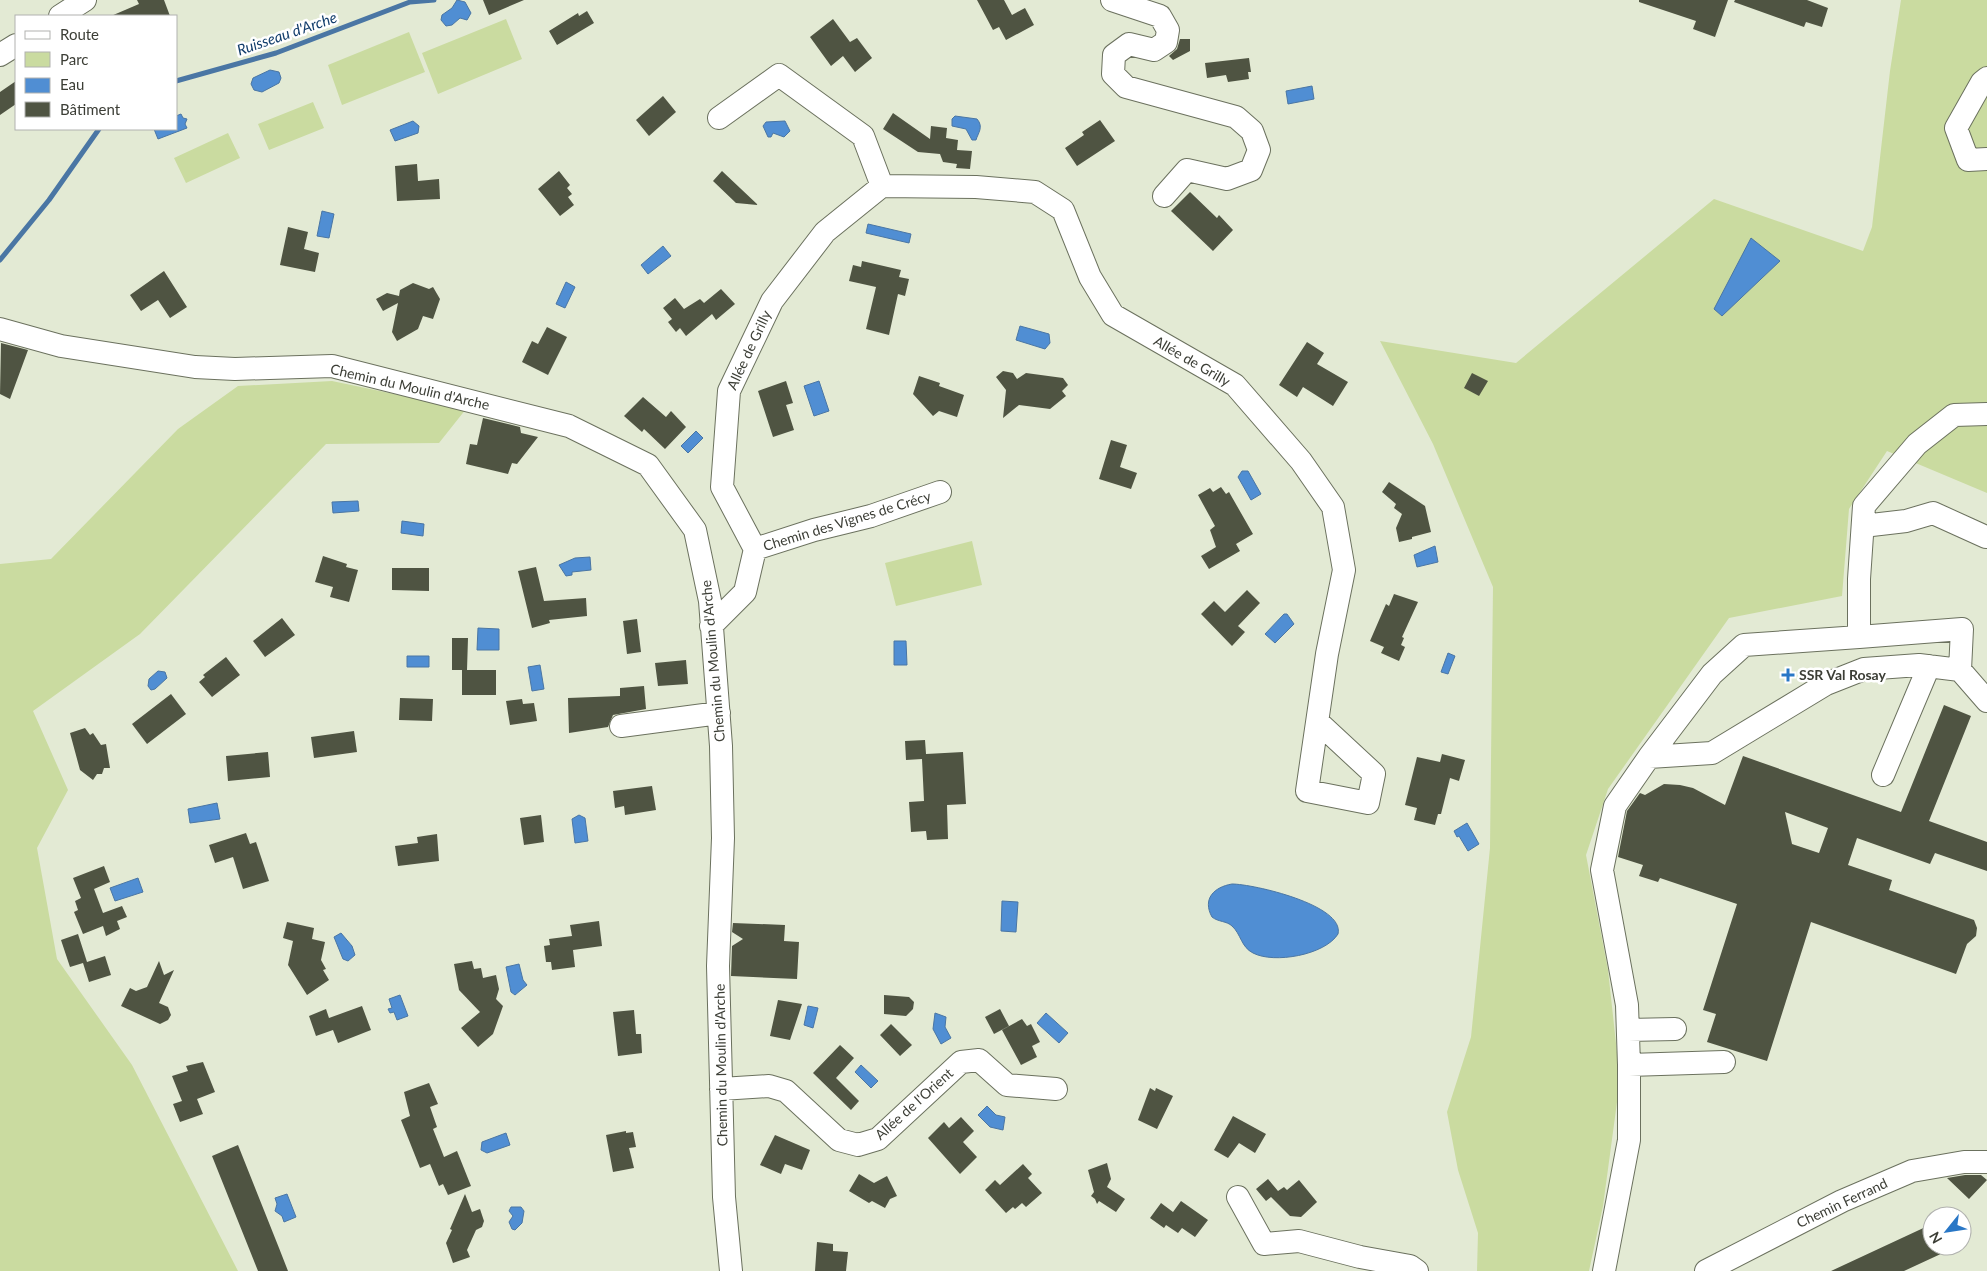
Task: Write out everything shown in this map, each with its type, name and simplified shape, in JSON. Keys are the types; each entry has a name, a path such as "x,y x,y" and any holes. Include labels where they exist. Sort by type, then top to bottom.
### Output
{"street":[{"path":"62,15 85,0"},
{"path":"1112,0 1160,16 1168,30 1166,42 1154,50 1129,44 1114,55 1113,74 1126,87 1236,117 1252,131 1259,150 1251,170 1227,178 1187,170 1164,196"},
{"path":"0,55 15,46"},
{"path":"719,118 779,75 864,136 882,186"},
{"path":"1987,78 1982,82 1956,128 1968,160 1987,159"},
{"name":"Allée de Grilly","path":"755,550 722,487 729,391 772,301 825,232 882,186 976,187 1035,192 1062,210 1090,277 1113,315 1235,386 1301,461 1334,507 1344,570 1327,654 1318,722"},
{"name":"Chemin du Moulin d'Arche","path":"0,328 62,346 195,367 236,369 332,366 569,426 648,465 696,530 707,583 723,788 718,966 725,1221 732,1271"},
{"path":"1859,638 1864,506 1917,444 1954,415 1987,414"},
{"name":"Chemin des Vignes de Crécy","path":"755,550 814,530 871,516 940,492"},
{"path":"1863,526 1906,521 1933,513 1986,537"},
{"path":"711,626 745,592 755,550"},
{"path":"1604,1271 1629,1140 1627,1005 1602,870 1615,806 1649,757 1712,674 1744,645 1962,629 1960,670"},
{"path":"1649,757 1712,753 1826,684 1864,670 1919,665 1960,670 1987,701"},
{"path":"1883,775 1929,666"},
{"path":"621,726 718,713"},
{"path":"1628,1030 1675,1029"},
{"name":"Allée de l'Orient","path":"721,1089 769,1086 786,1092 839,1140 858,1145 878,1139 961,1062 979,1060 1007,1085 1056,1089"},
{"path":"1629,1065 1724,1062"},
{"name":"Chemin Ferrand","path":"1706,1271 1842,1201 1912,1171 1964,1162 1987,1162"},
{"path":"1238,1197 1264,1244 1299,1241 1360,1257 1410,1266 1417,1271"}],"green space":[{"path":"1901,0 1987,0 1987,493 1887,451 1849,509 1842,596 1729,618 1608,789 1586,855 1608,970 1620,1080 1603,1206 1589,1271 1477,1271 1478,1233 1458,1170 1447,1112 1471,1037 1490,848 1493,587 1433,444 1380,341 1516,363 1714,199 1863,251 1872,227 1890,71"},
{"path":"506,19 522,59 438,94 422,53"},
{"path":"409,32 425,72 342,105 328,65"},
{"path":"313,102 324,128 269,150 258,124"},
{"path":"228,133 240,158 186,183 174,158"},
{"path":"332,381 466,409 439,443 326,444 140,634 33,711 68,790 37,848 57,959 132,1065 238,1271 0,1271 0,564 51,559 178,429 238,386"},
{"path":"972,541 982,585 896,606 885,563"}],"water":[{"path":"457,0 465,2 471,13 467,20 460,18 452,25 446,26 441,20 442,15 452,8"},
{"path":"270,70 279,72 281,78 279,83 262,92 254,90 251,84 253,78"},
{"path":"1312,86 1314,99 1288,104 1286,91"},
{"path":"181,114 183,118 187,119 185,124 187,128 158,139 154,130 178,130 178,115"},
{"path":"955,116 977,119 980,127 976,140 972,140 966,129 952,126 952,119"},
{"path":"413,121 419,126 418,133 395,141 390,130"},
{"path":"785,121 790,131 784,137 773,133 771,137 768,137 763,126 766,122"},
{"path":"322,211 334,214 329,238 317,236"},
{"path":"868,224 911,234 909,243 866,233"},
{"path":"1751,238 1780,261 1722,316 1714,309"},
{"path":"663,246 671,256 648,274 641,265"},
{"path":"566,282 575,287 565,308 556,304"},
{"path":"1020,326 1049,334 1050,343 1045,349 1016,340"},
{"path":"819,381 829,411 814,416 804,386"},
{"path":"696,431 703,438 688,453 681,446"},
{"path":"1242,471 1248,471 1261,494 1251,500 1238,477"},
{"path":"358,501 359,511 333,513 332,502"},
{"path":"402,521 424,524 423,536 401,533"},
{"path":"1435,546 1438,562 1417,567 1414,555"},
{"path":"590,557 591,570 572,572 572,575 566,576 559,565 575,558"},
{"path":"1284,614 1287,614 1294,624 1275,643 1265,634"},
{"path":"478,628 499,629 499,650 477,650"},
{"path":"894,641 906,641 907,665 894,665"},
{"path":"1448,653 1455,656 1448,674 1441,672"},
{"path":"407,656 429,656 429,667 407,667"},
{"path":"540,665 544,689 532,691 528,667"},
{"path":"158,671 165,672 167,678 155,689 151,690 148,686 149,679"},
{"path":"217,803 220,819 190,823 188,809"},
{"path":"579,815 585,818 588,841 575,843 572,819"},
{"path":"1467,823 1479,844 1468,851 1454,831"},
{"path":"138,878 143,892 115,901 110,888"},
{"path":"1232,884 1277,892 1313,905 1327,914 1336,924 1338,934 1322,947 1298,956 1273,958 1253,953 1243,944 1232,926 1214,919 1209,911 1209,899 1215,891"},
{"path":"1002,901 1018,902 1016,932 1001,931"},
{"path":"341,933 352,946 355,955 348,961 343,959 334,937"},
{"path":"519,964 523,980 527,985 515,995 511,992 506,967"},
{"path":"400,995 408,1016 397,1020 394,1012 390,1013 388,1009 392,1008 389,999"},
{"path":"808,1006 818,1008 813,1028 804,1025"},
{"path":"935,1013 946,1017 945,1027 951,1038 941,1044 933,1029"},
{"path":"1046,1013 1068,1033 1059,1043 1037,1023"},
{"path":"861,1065 878,1081 871,1088 855,1072"},
{"path":"987,1106 996,1115 1005,1117 1003,1130 990,1127 978,1115"},
{"path":"506,1133 510,1145 487,1153 481,1150 482,1142"},
{"path":"287,1194 296,1217 284,1222 282,1216 275,1211 277,1204 275,1198"},
{"path":"511,1207 521,1207 524,1211 522,1223 515,1230 512,1229 509,1222 513,1216 509,1211"}],"building":[{"path":"137,0 164,0 170,15 113,15 139,4"},
{"path":"483,0 524,0 489,15"},
{"path":"977,0 1004,0 1012,15 1025,8 1034,25 1006,40 999,27 993,30"},
{"path":"1639,0 1728,0 1715,37 1693,29 1696,21 1639,2"},
{"path":"1735,0 1807,0 1828,8 1822,27 1806,22 1804,27 1734,2"},
{"path":"587,11 594,23 557,45 549,31 578,13 579,16"},
{"path":"833,19 850,42 857,38 872,58 855,72 843,56 831,66 810,37"},
{"path":"1180,39 1190,39 1190,51 1173,60 1169,56 1177,49"},
{"path":"1249,58 1251,72 1248,72 1249,79 1228,82 1226,75 1207,78 1205,63"},
{"path":"15,82 15,105 0,115 0,92"},
{"path":"663,96 676,112 649,136 636,120"},
{"path":"893,113 930,139 931,126 947,128 946,138 958,140 957,150 972,151 970,169 956,168 957,164 943,162 940,154 918,152 883,129"},
{"path":"1100,120 1115,141 1077,166 1065,148 1084,135 1082,132"},
{"path":"417,164 418,181 439,179 440,199 397,201 395,166"},
{"path":"559,171 570,185 567,188 572,194 568,197 574,205 560,216 538,189"},
{"path":"722,171 758,205 736,203 713,181"},
{"path":"1190,192 1217,218 1219,215 1233,230 1213,251 1171,211"},
{"path":"288,227 308,232 304,249 319,253 315,272 280,265"},
{"path":"862,261 901,270 899,277 909,279 905,296 898,294 889,335 866,329 876,287 849,281 853,265 861,267"},
{"path":"164,271 187,307 170,318 158,300 141,311 130,295"},
{"path":"413,283 429,289 433,287 440,299 433,319 423,316 418,329 397,341 392,332 398,303 383,311 376,299 387,293 399,296 400,290"},
{"path":"721,289 735,304 716,320 712,314 686,336 680,328 676,332 668,322 672,319 663,308 675,298 684,309 700,299 704,303"},
{"path":"547,327 567,337 548,375 522,362 532,341 538,344"},
{"path":"1307,342 1324,353 1317,364 1348,382 1333,406 1303,387 1297,397 1279,385"},
{"path":"1,343 28,350 10,399 0,394"},
{"path":"1003,371 1013,373 1017,379 1026,373 1063,378 1068,385 1062,391 1066,396 1050,409 1019,405 1003,418 1006,390 996,377"},
{"path":"1472,373 1488,381 1479,396 1464,388"},
{"path":"919,376 940,383 939,386 964,395 957,417 939,411 933,416 913,394"},
{"path":"786,381 793,403 786,405 794,430 773,437 758,391"},
{"path":"643,397 666,417 671,411 686,427 665,449 644,429 642,432 624,416"},
{"path":"483,418 520,427 521,433 538,437 517,464 512,463 508,474 466,464 470,444 477,445"},
{"path":"1111,440 1127,445 1120,467 1137,473 1131,489 1099,479"},
{"path":"1389,482 1425,506 1431,532 1399,542 1396,528 1402,514 1394,508 1396,504 1382,492"},
{"path":"1221,487 1226,494 1229,492 1253,534 1236,544 1240,551 1209,569 1201,556 1216,547 1210,530 1215,526 1198,495 1210,488 1213,492"},
{"path":"323,556 347,564 346,567 358,570 349,602 330,597 333,587 315,582"},
{"path":"536,567 544,601 586,598 587,616 549,620 550,623 532,628 518,571"},
{"path":"392,568 429,568 429,591 392,590"},
{"path":"1247,590 1260,603 1238,626 1245,632 1232,646 1201,614 1214,601 1225,612"},
{"path":"1394,594 1418,602 1402,637 1404,638 1401,645 1405,647 1399,661 1381,653 1384,647 1370,641 1386,604 1389,606"},
{"path":"282,618 295,635 265,657 253,641"},
{"path":"637,619 641,652 627,654 623,621"},
{"path":"452,638 468,638 467,670 496,670 496,695 462,695 462,670 452,670"},
{"path":"226,657 240,675 212,697 199,682 205,677 203,675"},
{"path":"686,660 688,684 658,686 655,663"},
{"path":"644,686 646,709 613,715 608,727 569,733 568,698 620,696 620,688"},
{"path":"171,694 186,714 147,744 132,724"},
{"path":"400,698 433,699 432,721 399,720"},
{"path":"522,699 523,704 534,703 537,721 510,725 506,701"},
{"path":"1944,705 1971,716 1929,821 1987,842 1987,871 1935,853 1930,864 1857,838 1848,865 1892,880 1889,890 1974,920 1977,928 1976,936 1967,944 1956,974 1811,922 1767,1061 1707,1042 1716,1014 1703,1010 1737,904 1660,878 1658,882 1639,876 1643,865 1618,857 1627,811 1640,793 1645,795 1664,784 1680,785 1693,788 1725,805 1743,756 1901,812","holes":["1785,812 1828,828 1819,853 1792,844"]},
{"path":"85,728 90,735 93,733 101,745 106,744 110,768 104,768 102,774 97,774 93,780 80,770 70,733"},
{"path":"354,731 357,752 314,758 311,737"},
{"path":"925,740 926,754 963,752 966,804 947,805 948,839 927,840 926,831 911,832 909,802 924,801 922,759 906,760 905,741"},
{"path":"268,752 270,777 228,781 226,756"},
{"path":"1442,754 1465,760 1459,781 1450,778 1441,814 1438,814 1435,825 1414,820 1417,808 1405,805 1417,757 1440,762"},
{"path":"652,786 656,810 625,815 624,806 615,808 613,791"},
{"path":"541,815 544,842 524,845 520,818"},
{"path":"246,833 250,844 256,842 269,881 243,889 233,857 215,863 209,845"},
{"path":"437,834 439,861 398,866 395,846 418,843 417,837"},
{"path":"104,866 110,882 94,889 103,913 122,906 127,917 117,921 120,929 106,936 103,926 83,934 74,912 78,910 75,901 81,898 73,878"},
{"path":"599,921 602,946 573,950 575,967 552,970 551,962 546,962 544,946 550,945 549,939 572,936 570,925"},
{"path":"287,922 314,928 312,939 325,942 321,960 326,969 323,970 329,980 307,995 288,965 293,941 283,938"},
{"path":"733,923 785,925 784,941 799,942 797,979 731,976 732,946 743,939 732,932"},
{"path":"78,934 87,962 105,956 111,975 89,982 83,963 70,967 61,940"},
{"path":"159,961 164,975 174,970 159,1003 168,1007 171,1015 168,1020 160,1024 121,1006 130,988 136,991 147,987"},
{"path":"472,961 474,969 481,968 483,978 496,975 499,989 496,999 503,1006 493,1034 478,1047 461,1028 480,1012 459,990 454,964"},
{"path":"884,995 909,997 914,1002 913,1009 906,1016 884,1014"},
{"path":"778,1000 802,1004 790,1040 770,1036"},
{"path":"362,1006 371,1030 338,1043 333,1030 316,1036 309,1016 326,1009 329,1018"},
{"path":"1000,1009 1009,1026 994,1034 985,1017"},
{"path":"634,1010 636,1034 641,1034 642,1053 618,1056 613,1012"},
{"path":"1022,1019 1027,1026 1031,1024 1040,1042 1032,1046 1037,1057 1021,1065 1002,1030"},
{"path":"891,1024 912,1045 900,1056 880,1035"},
{"path":"840,1045 854,1058 836,1078 859,1101 851,1110 813,1073"},
{"path":"203,1062 215,1092 197,1099 203,1114 180,1122 173,1104 182,1101 172,1076 188,1071 186,1066"},
{"path":"429,1083 438,1104 430,1107 437,1127 433,1129 444,1157 457,1151 471,1186 448,1195 443,1184 439,1186 430,1164 420,1168 401,1120 410,1116 404,1092"},
{"path":"1150,1088 1155,1091 1156,1088 1173,1096 1157,1129 1138,1120"},
{"path":"1233,1116 1266,1134 1255,1153 1239,1143 1228,1158 1214,1150"},
{"path":"961,1117 974,1131 963,1142 977,1157 960,1174 928,1138 944,1122 949,1128"},
{"path":"626,1131 626,1133 633,1132 636,1147 629,1148 634,1168 613,1172 606,1135"},
{"path":"775,1135 810,1150 802,1170 785,1164 781,1174 760,1165"},
{"path":"238,1145 288,1271 258,1271 212,1156"},
{"path":"1107,1163 1111,1179 1107,1187 1125,1199 1116,1212 1099,1201 1097,1204 1091,1196 1094,1192 1088,1170"},
{"path":"1023,1164 1032,1174 1028,1178 1042,1193 1026,1207 1022,1203 1006,1213 985,1190 995,1180 1000,1185"},
{"path":"859,1174 874,1183 887,1176 897,1196 890,1199 885,1208 872,1201 869,1203 849,1191"},
{"path":"1981,1175 1987,1180 1969,1199 1947,1178"},
{"path":"1268,1179 1278,1191 1284,1187 1287,1190 1299,1180 1317,1202 1301,1217 1290,1216 1271,1197 1266,1201 1256,1189"},
{"path":"465,1194 472,1212 480,1209 484,1221 482,1227 476,1230 467,1250 470,1257 453,1263 446,1243"},
{"path":"1181,1201 1208,1220 1195,1237 1182,1228 1178,1233 1166,1225 1164,1228 1150,1218 1161,1203 1173,1212"},
{"path":"1922,1229 1922,1256 1936,1256 1904,1271 1831,1271"},
{"path":"817,1242 833,1244 833,1251 848,1252 846,1271 815,1271"}],"waterway":[{"name":"Ruisseau d'Arche","path":"178,80 276,53 410,2 434,0"},
{"name":"Ruisseau d'Arche","path":"0,260 49,200 98,130"}],"place":[{"name":"SSR Val Rosay","path":"1788,675"}]}
